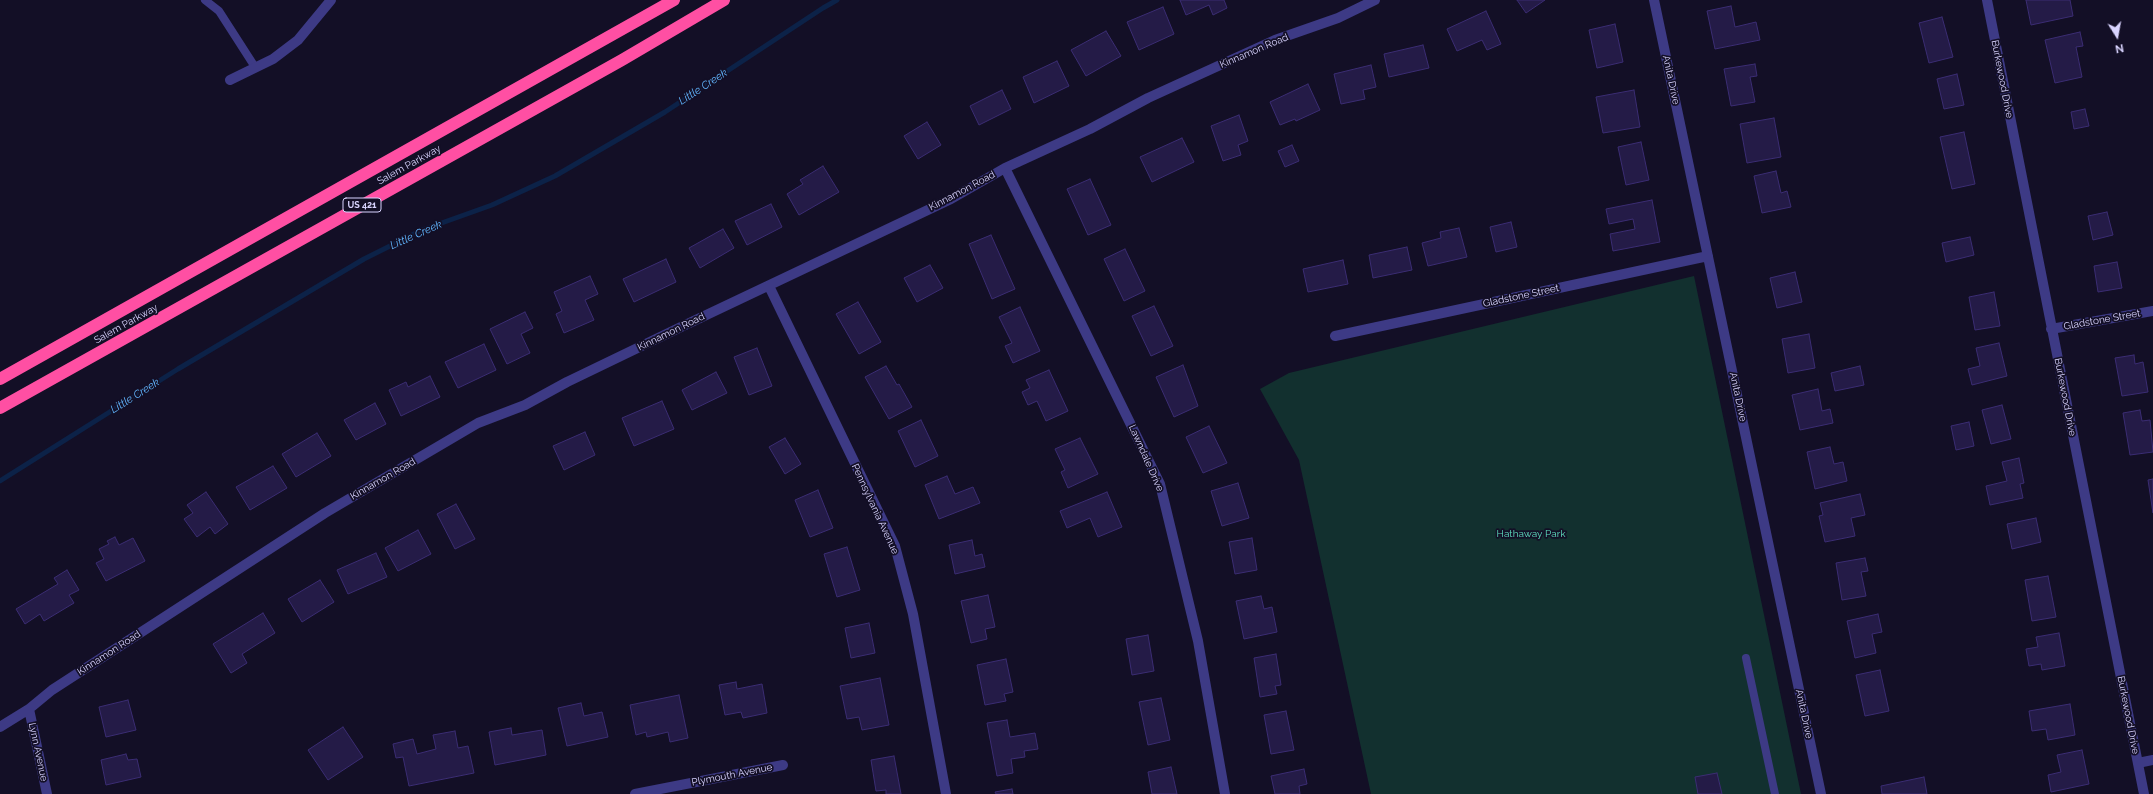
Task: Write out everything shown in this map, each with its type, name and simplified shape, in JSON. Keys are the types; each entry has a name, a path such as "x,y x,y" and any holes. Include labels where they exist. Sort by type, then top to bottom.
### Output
{"highway":[{"name":"Salem Parkway","path":"0,379 674,0"},
{"name":"Salem Parkway","path":"0,408 608,67 724,0"}],"street":[{"path":"230,80 273,59 298,40 331,0"},
{"name":"Kinnamon Road","path":"0,727 30,709 52,690 324,513 478,424 525,405 567,382 951,199 1005,168 1077,136 1148,98 1275,40 1338,18 1376,0"},
{"name":"Anita Drive","path":"1654,0 1821,794"},
{"name":"Burkewood Drive","path":"1987,0 2144,794"},
{"name":"Lawndale Drive","path":"1005,168 1160,484 1198,641 1225,794"},
{"name":"Gladstone Street","path":"1335,336 1708,256"},
{"name":"Pennsylvania Avenue","path":"769,286 895,546 913,614 946,794"},
{"name":"Gladstone Street","path":"2051,329 2153,311"},
{"name":"Lynn Avenue","path":"30,709 47,794"},
{"path":"2138,763 2153,760"},
{"name":"Plymouth Avenue","path":"635,794 783,765"}],"lane":[{"path":"206,0 218,11 255,67"},
{"path":"1746,658 1775,794"}],"green space":[{"name":"Hathaway Park","path":"1694,276 1801,794 1371,794 1299,460 1260,389 1289,373"}],"building":[{"path":"1180,0 1224,0 1227,8 1213,15 1209,5 1186,15"},
{"path":"1517,0 1545,0 1526,13"},
{"path":"2026,0 2070,0 2073,16 2031,25"},
{"path":"1731,6 1735,27 1756,22 1760,40 1715,49 1707,11"},
{"path":"1163,7 1174,34 1139,50 1127,22"},
{"path":"1486,11 1501,44 1487,50 1482,40 1457,51 1447,29"},
{"path":"1942,17 1953,57 1929,63 1919,23"},
{"path":"1615,24 1623,62 1597,68 1589,30"},
{"path":"1106,31 1121,56 1086,76 1071,50"},
{"path":"2080,32 2083,46 2076,47 2082,77 2055,83 2045,40"},
{"path":"1423,45 1429,68 1389,77 1384,54"},
{"path":"1057,61 1069,86 1034,103 1023,77"},
{"path":"1755,64 1757,76 1750,77 1755,102 1731,106 1724,69"},
{"path":"1371,65 1376,87 1363,90 1365,99 1341,104 1334,74"},
{"path":"1957,74 1964,105 1944,109 1937,79"},
{"path":"1308,84 1320,110 1296,121 1295,119 1280,125 1270,102"},
{"path":"1002,90 1011,109 979,125 970,106"},
{"path":"1634,90 1640,127 1603,133 1596,97"},
{"path":"2085,109 2089,126 2074,129 2071,112"},
{"path":"1239,115 1248,141 1238,145 1241,155 1223,161 1211,126"},
{"path":"1774,118 1781,157 1747,163 1740,124"},
{"path":"927,122 941,145 918,159 904,136"},
{"path":"1964,132 1975,184 1952,189 1940,137"},
{"path":"1182,138 1194,162 1152,182 1140,157"},
{"path":"1641,142 1649,180 1626,185 1618,147"},
{"path":"1292,145 1299,161 1285,167 1278,151"},
{"path":"823,166 839,192 799,215 787,194 803,184 800,180"},
{"path":"1776,171 1781,193 1787,191 1791,207 1762,213 1754,176"},
{"path":"1090,179 1111,225 1088,235 1067,189"},
{"path":"1652,200 1660,242 1613,251 1610,234 1635,229 1633,219 1609,224 1606,209"},
{"path":"771,204 782,227 747,245 735,221"},
{"path":"2107,212 2113,235 2093,240 2088,216"},
{"path":"1511,222 1517,247 1496,252 1490,227"},
{"path":"1459,228 1467,257 1428,266 1422,243 1441,238 1440,232"},
{"path":"723,229 734,248 700,268 689,248"},
{"path":"991,235 1015,289 992,299 969,244"},
{"path":"1970,237 1974,255 1946,262 1942,243"},
{"path":"1407,247 1412,270 1373,278 1369,255"},
{"path":"1125,249 1145,291 1124,301 1104,259"},
{"path":"666,259 676,282 634,302 623,279"},
{"path":"1343,260 1348,284 1308,292 1303,269"},
{"path":"2117,262 2122,288 2098,292 2094,266"},
{"path":"930,265 943,288 917,302 904,278"},
{"path":"1795,272 1802,302 1777,308 1770,278"},
{"path":"590,276 598,294 585,300 594,320 564,333 556,314 562,311 554,292"},
{"path":"1994,292 2000,326 1975,330 1969,297"},
{"path":"858,302 881,342 859,354 836,314"},
{"path":"1154,306 1173,346 1151,356 1132,316"},
{"path":"1020,307 1040,351 1013,363 1005,346 1012,343 999,317"},
{"path":"525,312 533,328 521,334 530,353 507,364 490,329"},
{"path":"1809,334 1815,368 1788,373 1782,339"},
{"path":"1999,343 2007,376 1972,385 1968,369 1980,366 1976,348"},
{"path":"484,344 496,370 458,388 445,362"},
{"path":"757,348 772,386 749,395 734,357"},
{"path":"2134,355 2135,364 2143,362 2148,392 2122,396 2115,358"},
{"path":"1183,365 1198,406 1174,417 1156,377"},
{"path":"886,366 897,385 899,384 912,407 889,419 865,377"},
{"path":"1860,366 1864,385 1835,391 1831,373"},
{"path":"1049,370 1068,411 1046,421 1037,401 1028,405 1022,392 1030,388 1026,380"},
{"path":"716,372 727,393 692,410 682,390"},
{"path":"430,376 440,397 401,416 389,390 406,382 408,387"},
{"path":"1818,389 1822,411 1830,409 1833,423 1800,430 1792,395"},
{"path":"662,401 674,429 634,446 622,418"},
{"path":"375,403 386,424 356,440 344,420"},
{"path":"2002,405 2011,439 1991,444 1982,410"},
{"path":"2140,410 2142,421 2150,420 2153,452 2130,455 2123,413"},
{"path":"921,420 938,456 915,467 898,431"},
{"path":"1969,422 1974,446 1956,450 1951,426"},
{"path":"1209,426 1227,463 1203,473 1186,437"},
{"path":"585,432 595,455 564,470 553,446"},
{"path":"317,433 331,456 296,477 282,454"},
{"path":"785,438 801,464 785,474 769,447"},
{"path":"1080,438 1098,474 1068,488 1061,472 1065,470 1055,449"},
{"path":"1830,447 1834,464 1843,462 1847,481 1815,489 1807,452"},
{"path":"2019,458 2024,483 2020,484 2023,498 1990,505 1986,486 2007,481 2002,462"},
{"path":"273,466 287,488 250,510 236,487"},
{"path":"947,476 955,494 973,487 980,503 939,519 925,485"},
{"path":"2153,479 2153,513 2148,480"},
{"path":"1238,483 1249,518 1222,526 1211,491"},
{"path":"818,490 833,528 810,537 795,500"},
{"path":"206,492 228,524 215,534 210,527 197,537 184,519 193,513 187,505"},
{"path":"1107,492 1122,527 1098,537 1090,518 1067,528 1060,511"},
{"path":"1860,494 1865,515 1851,518 1855,536 1825,542 1819,516 1823,515 1820,503"},
{"path":"456,504 475,539 455,549 437,514"},
{"path":"2036,518 2041,542 2012,549 2007,524"},
{"path":"418,530 431,554 398,571 385,548"},
{"path":"115,537 119,545 133,538 145,561 106,581 96,563 104,559 99,549 109,544 107,541"},
{"path":"1252,538 1257,570 1235,574 1229,542"},
{"path":"972,540 975,556 982,554 985,567 955,574 949,545"},
{"path":"847,547 860,590 837,597 824,554"},
{"path":"376,553 387,577 348,594 337,570"},
{"path":"1865,558 1868,571 1861,572 1866,596 1842,600 1836,563"},
{"path":"67,570 79,590 69,595 74,603 44,621 40,614 25,624 16,609 58,584 54,578"},
{"path":"2048,576 2056,617 2032,621 2025,580"},
{"path":"320,580 334,602 302,622 288,599"},
{"path":"988,595 995,627 985,629 987,639 971,643 961,601"},
{"path":"1261,596 1264,609 1272,607 1277,632 1244,639 1236,601"},
{"path":"263,613 275,633 242,654 247,663 231,673 213,644"},
{"path":"1878,614 1882,632 1872,634 1876,653 1855,658 1847,621"},
{"path":"869,623 875,653 851,658 845,628"},
{"path":"2059,633 2065,666 2042,670 2041,664 2029,666 2026,649 2038,647 2036,637"},
{"path":"1148,635 1154,671 1132,675 1126,639"},
{"path":"1276,654 1281,685 1275,686 1277,694 1260,697 1254,658"},
{"path":"1006,659 1013,692 1004,694 1006,701 985,705 977,665"},
{"path":"1880,670 1889,711 1865,716 1856,675"},
{"path":"880,678 889,725 862,730 859,717 847,719 840,686"},
{"path":"736,682 737,689 762,684 767,713 743,718 741,712 725,715 719,685"},
{"path":"679,695 688,738 670,742 668,732 647,737 646,732 636,735 630,705"},
{"path":"1161,698 1170,740 1148,745 1139,702"},
{"path":"128,700 136,730 106,737 99,707"},
{"path":"581,703 584,716 602,712 608,737 567,746 558,708"},
{"path":"2070,704 2075,735 2048,740 2046,729 2032,731 2029,711"},
{"path":"1286,711 1294,750 1271,754 1264,715"},
{"path":"1007,720 1010,737 1035,733 1038,749 1024,751 1025,757 1011,759 1013,773 997,776 987,723"},
{"path":"343,727 363,757 328,780 308,750"},
{"path":"511,728 512,735 542,730 546,755 495,765 489,732"},
{"path":"455,731 458,748 468,746 474,773 409,786 403,757 396,758 393,744 413,739 417,754 436,749 433,735"},
{"path":"2082,750 2089,784 2051,792 2048,775 2061,772 2057,755"},
{"path":"126,754 128,760 137,759 141,777 106,785 101,760"},
{"path":"894,756 901,794 886,794 886,790 876,791 871,760"},
{"path":"1171,767 1177,794 1152,794 1148,772"},
{"path":"1304,769 1307,784 1299,786 1300,794 1275,794 1271,776"},
{"path":"1717,773 1722,794 1698,794 1695,777"},
{"path":"1924,777 1927,794 1882,794 1881,786"},
{"path":"1012,789 1013,794 996,794 995,792"}],"waterway":[{"name":"Little Creek","path":"0,481 178,369 364,259 422,230 492,205 555,176 665,112 837,0"}]}
